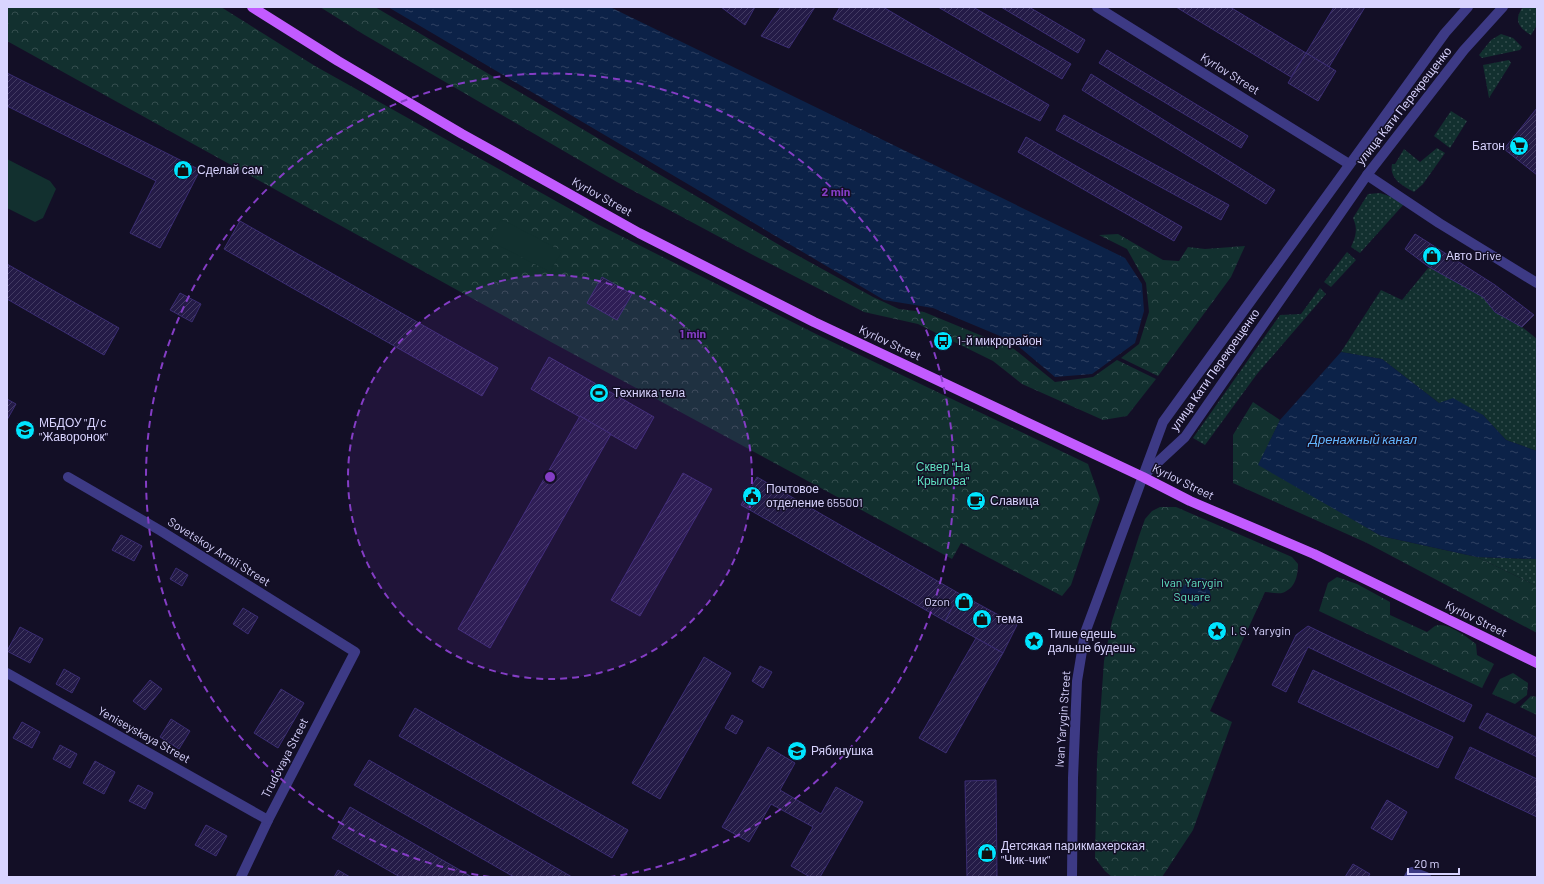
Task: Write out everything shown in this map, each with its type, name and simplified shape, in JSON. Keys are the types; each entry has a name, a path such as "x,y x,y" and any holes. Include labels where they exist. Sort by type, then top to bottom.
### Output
{"main road":[{"name":"Kyrlov Street","path":"252,7 338,61 455,130 639,233 814,322 1143,477 1190,502 1314,554 1537,663"}],"street":[{"name":"Kyrlov Street","path":"1097,7 1349,164"},
{"name":"улица Кати Перекрещенко","path":"1143,477 1163,422 1445,33 1468,7"},
{"name":"улица Кати Перекрещенко","path":"1143,477 1185,437 1367,174 1464,50 1503,7"},
{"path":"1367,174 1446,227 1537,283"},
{"name":"Sovetskoy Armii Street","path":"68,477 161,531 355,652"},
{"name":"Ivan Yarygin Street","path":"1072,877 1073,778 1077,681 1085,633 1143,477"},
{"name":"Trudovaya Street","path":"241,877 268,820 355,652"},
{"name":"Yeniseyskaya Street","path":"7,673 268,820"},
{"path":"1409,877 1412,872 1426,877"}],"green space":[{"name":"Сквер \"На Крылова\"","path":"7,7 221,7 315,66 597,224 822,337 1088,464 1100,499 1071,585 1062,596 961,543 952,559 551,342 7,41"},
{"path":"320,7 375,7 786,249 873,297 899,309 924,312 1014,349 1055,382 1093,377 1117,360 1156,379 1127,416 1103,420 1022,384 993,361 918,324 864,312 753,255 617,182 363,34"},
{"path":"1523,7 1537,7 1537,25 1531,35 1523,30 1518,20 1518,16"},
{"path":"1501,34 1513,38 1522,47 1520,50 1482,58 1479,55 1491,40"},
{"path":"1509,60 1511,63 1489,98 1483,65"},
{"path":"1451,111 1467,121 1450,148 1434,136"},
{"path":"1437,148 1445,153 1423,184 1414,192 1401,184 1395,178 1392,164 1395,164 1404,149 1420,162"},
{"path":"7,159 50,181 56,189 43,218 35,222 7,208"},
{"path":"1380,193 1392,197 1404,204 1360,253 1351,247 1356,232 1356,226 1353,218 1368,194"},
{"path":"501,219 562,251 550,272 490,241"},
{"path":"1118,234 1163,260 1179,261 1188,247 1205,249 1245,246 1231,277 1158,376 1121,358 1139,344 1149,312 1146,283 1127,249 1099,235"},
{"path":"1347,252 1356,260 1331,287 1324,282"},
{"path":"1429,267 1483,297 1495,312 1522,327 1537,339 1537,451 1506,440 1483,415 1439,403 1382,359 1341,352 1381,290 1402,300"},
{"path":"1320,288 1326,294 1257,374 1205,445 1193,438 1280,315 1301,314"},
{"path":"1253,402 1280,420 1259,464 1381,536 1477,557 1537,586 1537,633 1367,543 1233,483 1233,435"},
{"name":"Ivan Yarygin Square","path":"1160,507 1176,507 1292,557 1298,564 1297,573 1295,582 1286,591 1282,593 1265,592 1210,711 1232,722 1193,830 1162,877 1112,877 1105,871 1095,858 1097,760 1104,661 1112,621 1145,519 1152,511"},
{"path":"1477,557 1537,559 1537,586"},
{"path":"1337,577 1357,584 1390,602 1390,615 1427,632 1435,626 1445,626 1456,630 1476,644 1477,655 1494,664 1482,688 1319,611 1328,583"},
{"path":"1513,673 1528,683 1527,695 1515,704 1492,694 1500,679"},
{"path":"1531,696 1537,697 1537,715 1520,707"}],"water":[{"path":"388,7 610,7 1125,258 1142,284 1144,311 1135,343 1092,374 1055,377 1012,341 933,308 884,300"},
{"name":"Дренажный канал","path":"1341,352 1382,359 1439,403 1453,398 1483,415 1506,440 1537,451 1537,559 1477,557 1381,536 1258,465 1280,420"},
{"path":"1196,578 1203,578 1208,581 1211,597 1195,607 1179,596 1185,584"}],"building":[{"path":"721,7 755,7 745,25"},
{"path":"781,7 815,7 789,48 761,36"},
{"path":"840,7 883,7 1049,105 1040,121 833,19"},
{"path":"938,7 973,7 1071,64 1062,79"},
{"path":"1001,7 1029,7 1085,40 1078,53"},
{"path":"1176,7 1230,7 1306,53 1291,77"},
{"path":"1334,7 1365,7 1329,67 1306,53"},
{"path":"1107,50 1248,136 1241,148 1099,63"},
{"path":"1306,53 1336,71 1318,101 1288,83"},
{"path":"7,73 200,170 160,248 130,233 156,181 7,106"},
{"path":"1091,74 1275,190 1266,204 1082,90"},
{"path":"1537,108 1537,175 1504,149"},
{"path":"1064,115 1229,205 1221,220 1056,130"},
{"path":"1026,137 1182,227 1174,241 1018,152"},
{"path":"240,221 498,368 482,396 224,249"},
{"path":"1415,234 1495,285 1534,315 1522,327 1495,312 1483,297 1429,267 1405,249"},
{"path":"7,264 119,328 104,355 7,299"},
{"path":"602,277 632,294 617,320 587,303"},
{"path":"180,293 201,304 192,322 170,310"},
{"path":"549,357 654,417 636,449 531,389"},
{"path":"7,399 16,404 7,420"},
{"path":"580,416 611,434 490,648 458,629"},
{"path":"683,473 712,489 640,616 611,600"},
{"path":"757,477 960,594 945,621 741,505"},
{"path":"121,535 142,546 134,561 112,550"},
{"path":"176,568 188,575 182,586 170,579"},
{"path":"960,594 1017,625 1003,653 945,621"},
{"path":"243,608 258,617 248,634 233,624"},
{"path":"1308,626 1472,705 1464,722 1308,647 1286,692 1272,685 1296,635"},
{"path":"20,627 43,639 30,663 7,651"},
{"path":"976,638 1003,653 946,753 919,738"},
{"path":"704,657 731,673 660,799 632,783"},
{"path":"760,666 772,672 763,688 752,681"},
{"path":"64,669 80,678 72,693 56,684"},
{"path":"1313,670 1453,737 1438,768 1298,702"},
{"path":"150,680 162,689 145,710 133,701"},
{"path":"281,689 304,703 278,748 254,733"},
{"path":"415,708 628,830 612,858 399,736"},
{"path":"1487,713 1537,738 1537,757 1479,728"},
{"path":"732,715 743,721 736,734 725,728"},
{"path":"171,719 190,731 179,749 160,737"},
{"path":"22,722 40,732 32,748 13,738"},
{"path":"60,745 77,754 70,768 53,759"},
{"path":"768,747 795,763 780,790 821,814 836,787 863,802 820,877 810,877 791,866 813,827 771,804 749,842 722,827"},
{"path":"1470,747 1537,779 1537,817 1455,778"},
{"path":"369,760 572,877 514,877 354,785"},
{"path":"95,761 115,772 104,794 83,783"},
{"path":"996,780 997,877 967,877 965,781"},
{"path":"138,785 153,793 145,809 129,801"},
{"path":"1387,800 1407,812 1392,840 1371,828"},
{"path":"350,807 472,877 400,877 332,838"},
{"path":"206,825 227,836 216,856 195,845"},
{"path":"1353,864 1370,874 1368,877 1345,877"},
{"path":"338,870 350,877 334,877"}],"place":[{"name":"Батон","path":"1519,146"},
{"name":"Сделай сам","path":"183,170"},
{"name":"Авто Drive","path":"1432,256"},
{"name":"1-й микрорайон","path":"943,341"},
{"name":"Техника тела","path":"599,393"},
{"name":"МБДОУ \"Д/с \"Жаворонок\"","path":"25,430"},
{"name":"Почтовое отделение 655001","path":"752,496"},
{"name":"Славица","path":"976,501"},
{"name":"Ozon","path":"964,602"},
{"name":"тема","path":"982,619"},
{"name":"I. S. Yarygin","path":"1217,631"},
{"name":"Тише едешь дальше будешь","path":"1034,641"},
{"name":"Рябинушка","path":"797,751"},
{"name":"Детсякая парикмахерская \"Чик-чик\"","path":"987,853"}]}
